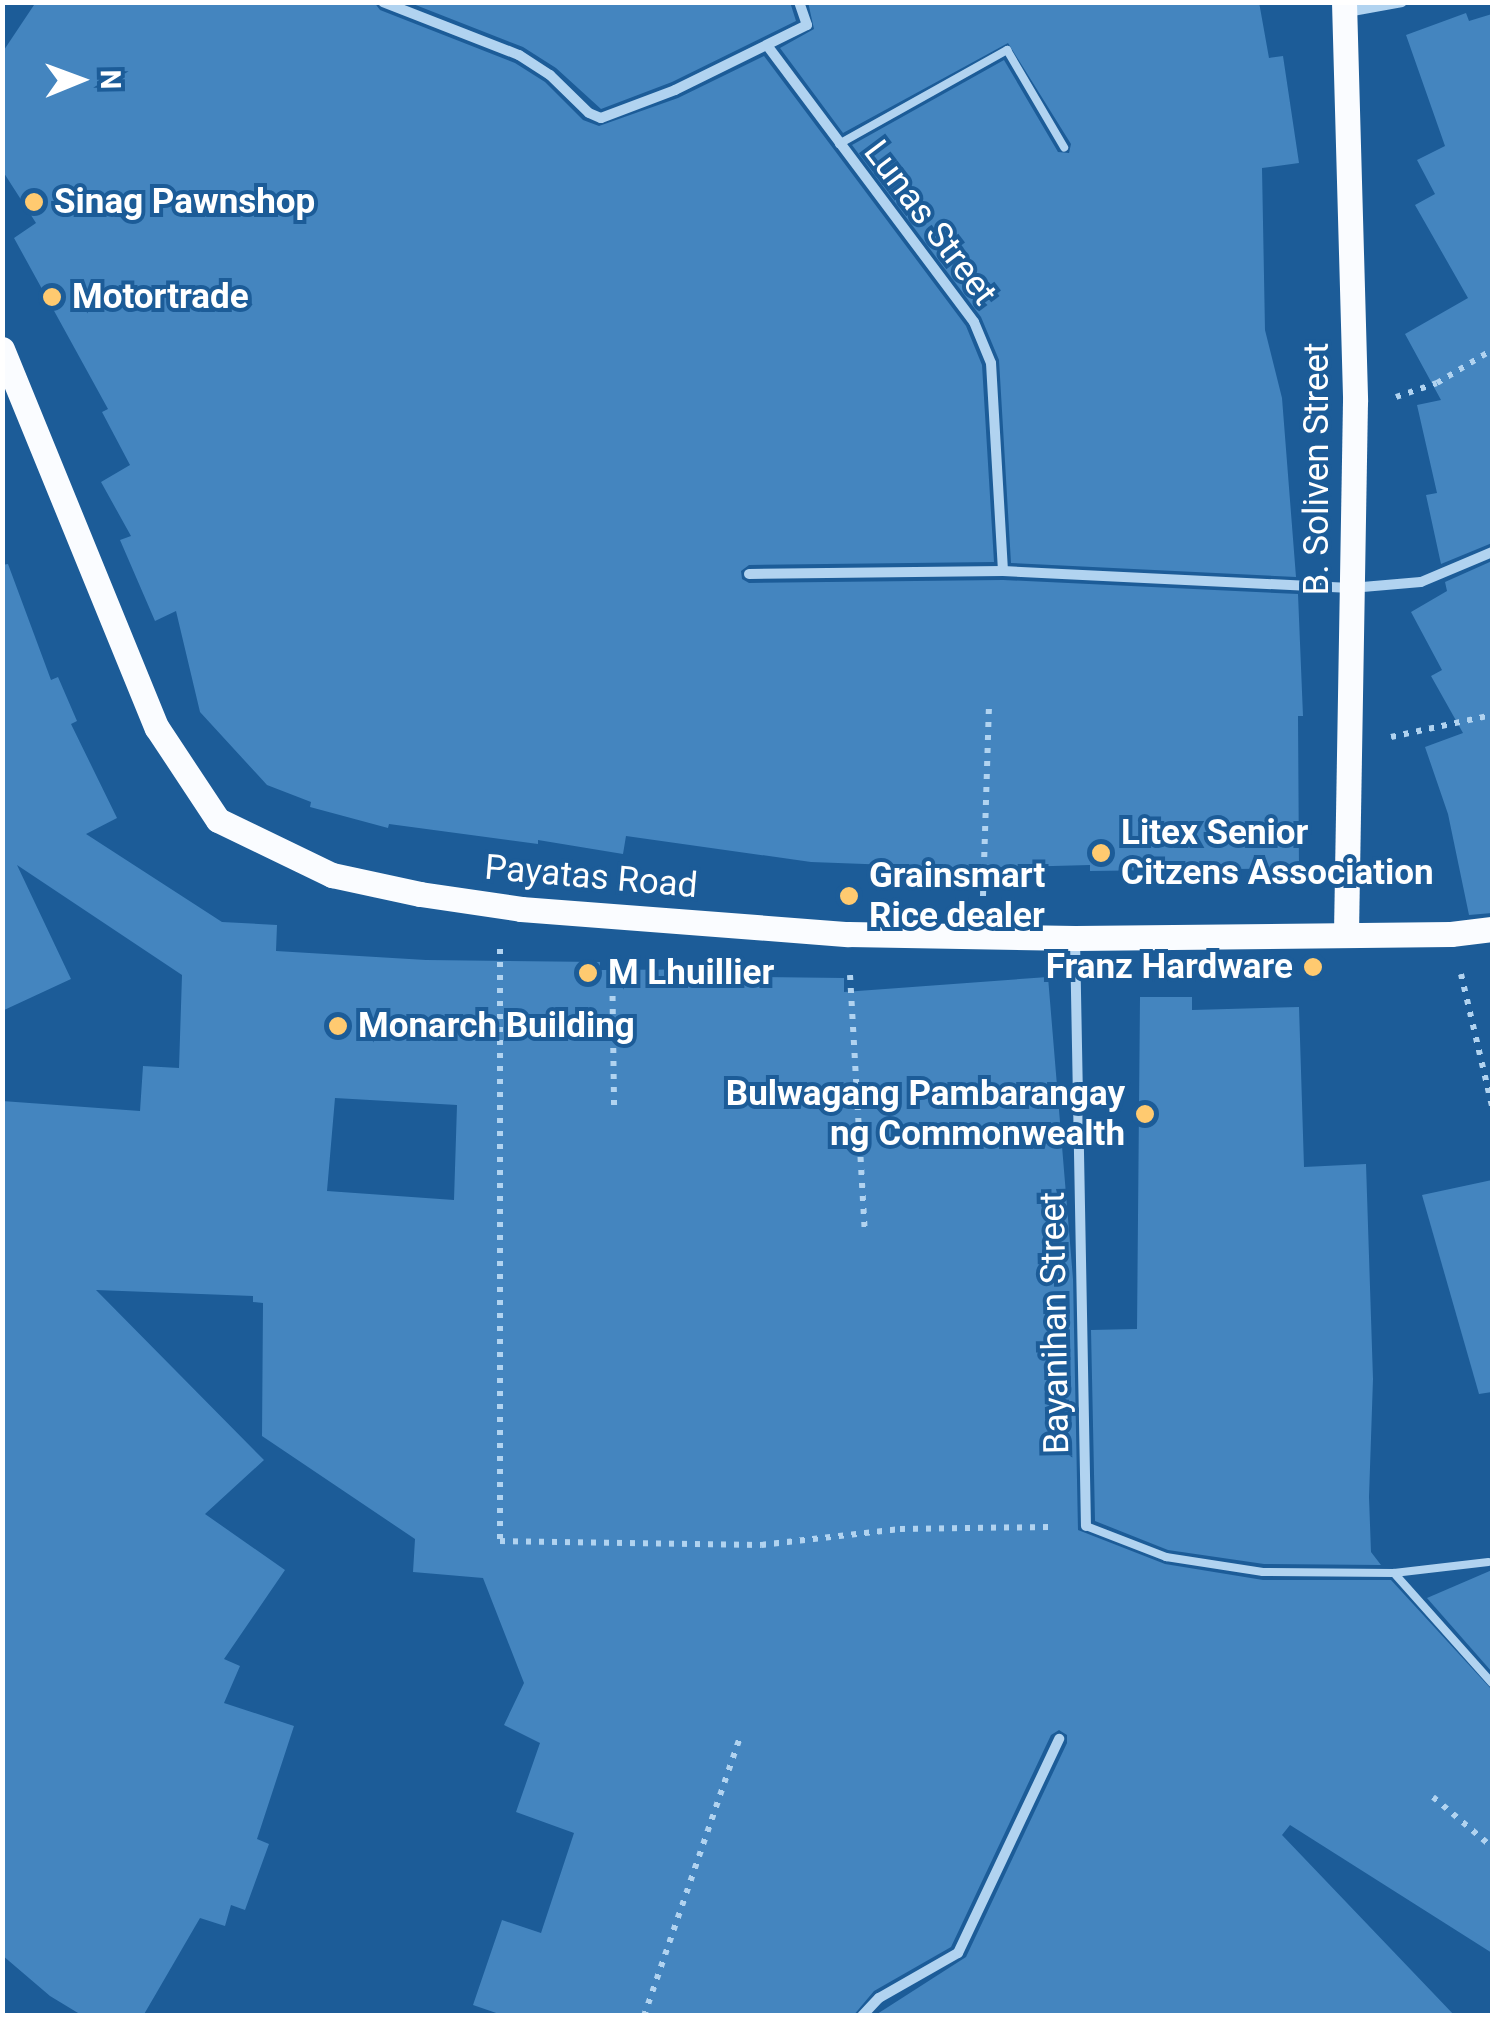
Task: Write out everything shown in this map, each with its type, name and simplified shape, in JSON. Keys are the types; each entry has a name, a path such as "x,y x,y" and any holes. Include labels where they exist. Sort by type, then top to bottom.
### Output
{"main road":[{"name":"B. Soliven Street","path":"1345,8 1355,401 1346,936"},
{"name":"Payatas Road","path":"2,349 157,728 218,820 332,875 500,906 848,934 982,938 1346,936 1452,934 1492,929"}],"street":[{"path":"383,2 519,54 550,75 589,114 601,118 768,47 807,25 798,2"},
{"path":"1345,8 1402,2"},
{"name":"Lunas Street","path":"768,47 837,145 974,322 991,363 1004,572"},
{"path":"749,574 1004,572 1352,588 1421,582 1492,552"},
{"name":"Bayanihan Street","path":"1076,938 1086,1526"},
{"path":"862,2016 880,1998 958,1953 1059,1739"}],"lane":[{"path":"837,145 1007,50 1064,147"},
{"path":"1086,1526 1132,1546 1195,1564 1263,1572 1394,1573 1488,1562"},
{"path":"1394,1573 1492,1683"}],"path":[{"path":"1393,398 1437,383 1492,350"},
{"path":"982,938 989,702"},
{"path":"1397,737 1492,715"},
{"path":"500,906 500,1541 761,1545 900,1528 1086,1526"},
{"path":"612,916 614,1107"},
{"path":"848,934 865,1234"},
{"path":"1452,934 1492,1106"},
{"path":"644,2016 740,1734"},
{"path":"1433,1797 1492,1847"}],"building":[{"path":"36,2 374,2 380,10 515,63 545,82 583,120 599,126 678,98 764,56 966,326 982,365 994,562 749,565 741,571 742,579 749,583 1003,580 1298,594 1303,716 1298,716 1299,868 1090,871 1090,865 972,868 811,862 626,836 623,854 538,840 538,844 389,824 388,828 310,807 311,802 267,785 200,712 176,611 155,621 120,540 131,536 101,482 130,465 102,412 108,409 14,238 36,223 2,170 2,53"},
{"path":"408,2 790,2 796,21 672,82 601,109 556,68 523,47"},
{"path":"808,2 1259,2 1269,58 1283,56 1299,163 1262,168 1265,330 1282,398 1296,577 1011,563 999,360 981,317 852,145 1004,60 1058,152 1069,153 1071,144 1008,43 843,133 780,48 814,29"},
{"path":"1466,13 1469,21 1492,14 1492,543 1441,564 1426,495 1437,493 1417,405 1441,400 1405,334 1468,298 1415,205 1435,194 1417,160 1445,146 1406,35"},
{"path":"1492,561 1492,913 1469,915 1448,814 1425,747 1463,733 1431,676 1442,670 1411,612 1447,591 1445,582"},
{"path":"8,564 51,680 58,677 77,721 71,724 117,818 86,834 222,922 277,925 276,951 426,960 600,962 600,970 751,969 751,977 844,978 844,992 1048,977 1073,1279 1078,1530 1165,1564 1263,1580 1391,1580 1492,1690 1492,1953 1290,1825 1282,1835 1455,2016 874,2016 966,1957 1067,1743 1067,1735 1059,1730 1051,1735 951,1947 874,1991 853,2016 505,2016 473,2005 502,1920 541,1933 574,1833 516,1812 540,1743 504,1725 524,1683 483,1578 413,1572 415,1539 262,1436 263,1303 253,1302 253,1296 96,1290 264,1460 205,1514 285,1570 224,1659 240,1666 224,1703 294,1726 257,1839 269,1844 245,1910 231,1905 225,1926 200,1918 143,2016 83,2016 50,1996 2,1955 2,1101 140,1111 143,1066 179,1068 182,975 17,865 71,979 2,1011 2,565","holes":["335,1098 457,1105 454,1200 327,1191"]},
{"path":"1140,997 1192,997 1192,1010 1299,1007 1304,1167 1366,1164 1373,1379 1371,1552 1381,1565 1264,1564 1168,1550 1095,1521 1091,1330 1137,1329"},
{"path":"1492,1180 1492,1392 1479,1394 1422,1195"},
{"path":"1492,1570 1492,1672 1427,1598"}],"place":[{"name":"Sinag Pawnshop","path":"34,202"},
{"name":"Motortrade","path":"52,297"},
{"name":"Litex Senior Citzens Association","path":"1101,853"},
{"name":"Grainsmart Rice dealer","path":"849,896"},
{"name":"Franz Hardware","path":"1313,967"},
{"name":"M Lhuillier","path":"588,973"},
{"name":"Monarch Building","path":"338,1026"},
{"name":"Bulwagang Pambarangay ng Commonwealth","path":"1145,1114"}]}
